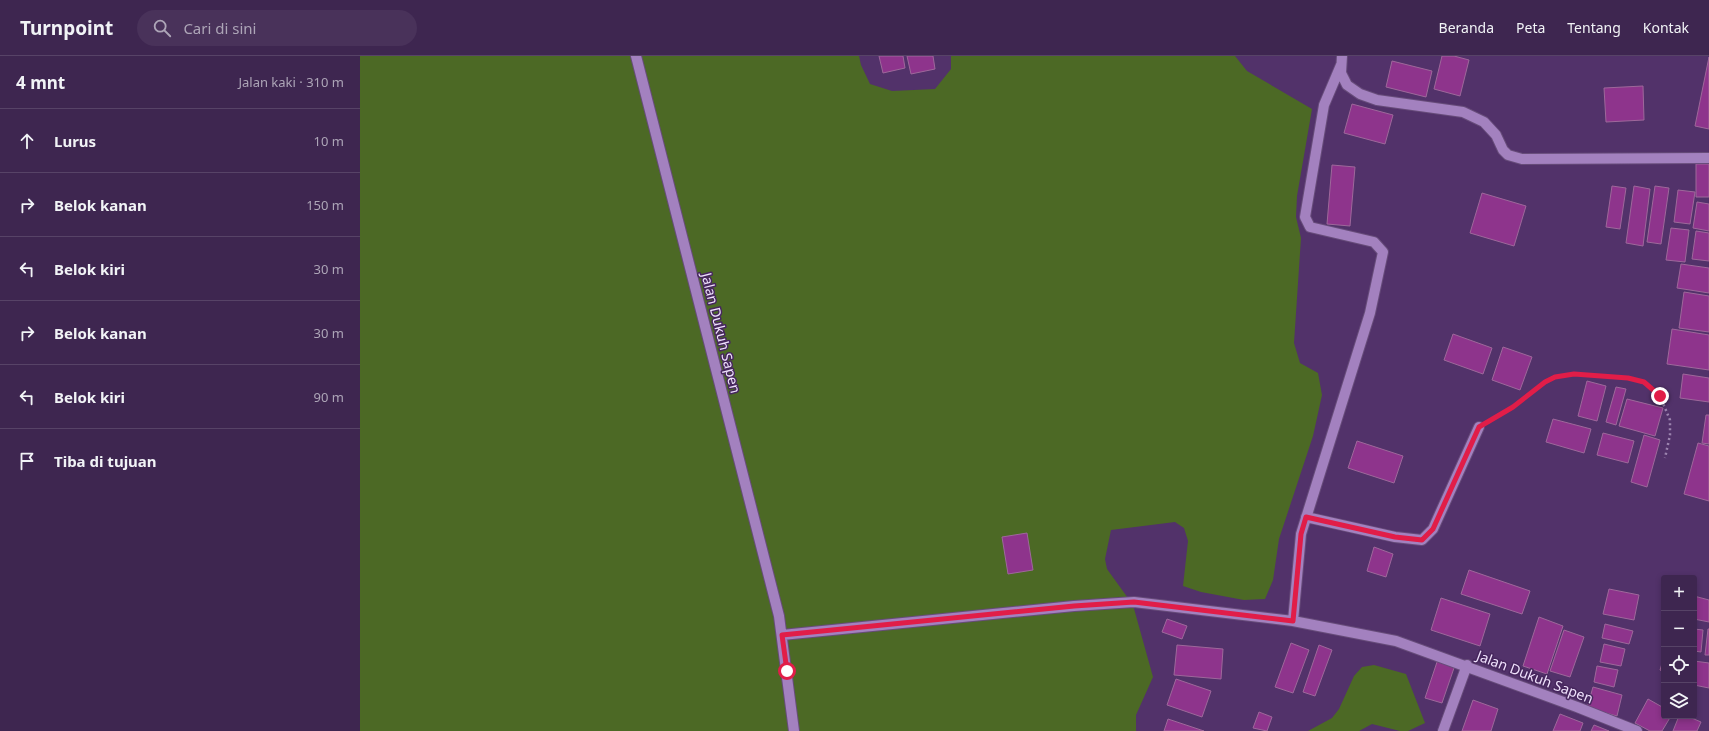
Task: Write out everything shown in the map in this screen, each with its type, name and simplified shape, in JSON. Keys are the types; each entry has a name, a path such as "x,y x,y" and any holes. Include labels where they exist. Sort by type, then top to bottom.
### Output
{"street":[{"name":"Jalan Dukuh Sapen","path":"636,56 779,616 794,731"},
{"path":"1342,60 1341,73 1348,85 1360,94 1377,100 1462,112 1484,122 1496,135 1502,150 1508,155 1522,159 1709,158"},
{"path":"1293,621 1301,534 1370,313 1383,252 1374,242 1310,227 1305,217 1324,105 1342,60"},
{"path":"1306,517 1395,537 1422,540 1433,529 1479,427"},
{"path":"782,635 1074,606 1134,602 1293,621 1396,641 1466,665"},
{"name":"Jalan Dukuh Sapen","path":"1443,731 1466,665 1637,731"}],"path":[{"path":"1479,427 1513,407 1538,387 1555,377 1574,374 1628,378 1644,382 1660,396 1670,420 1670,436 1665,458"}],"green space":[{"path":"360,56 859,56 861,65 870,84 892,91 935,89 951,69 951,56 1235,56 1247,71 1312,109 1297,196 1296,217 1301,238 1294,343 1300,363 1318,373 1322,395 1313,436 1279,539 1273,580 1265,599 1244,600 1201,592 1183,586 1188,541 1184,528 1175,522 1111,530 1105,559 1107,569 1133,605 1153,677 1136,715 1136,731 360,731"},
{"path":"1374,665 1406,674 1425,723 1408,731 1400,731 1372,724 1359,731 1308,731 1332,718 1339,709 1354,676 1362,667"}],"building":[{"path":"879,56 903,56 905,68 883,73"},
{"path":"907,56 933,56 935,69 911,74"},
{"path":"1442,56 1454,56 1469,60 1460,96 1434,89"},
{"path":"1709,57 1709,129 1695,126"},
{"path":"1392,61 1432,71 1426,97 1386,87"},
{"path":"1643,86 1644,120 1606,122 1604,88"},
{"path":"1352,104 1393,115 1385,144 1344,133"},
{"path":"1696,164 1709,164 1709,197 1696,197"},
{"path":"1332,165 1355,167 1350,226 1327,224"},
{"path":"1612,186 1626,188 1620,229 1606,227"},
{"path":"1634,186 1650,189 1643,246 1626,243"},
{"path":"1655,186 1669,188 1661,244 1647,242"},
{"path":"1678,190 1695,192 1690,224 1674,222"},
{"path":"1482,193 1526,206 1514,246 1470,233"},
{"path":"1697,202 1709,204 1709,231 1693,228"},
{"path":"1671,228 1689,230 1685,262 1666,260"},
{"path":"1696,231 1709,233 1709,261 1692,259"},
{"path":"1681,264 1709,268 1709,293 1677,288"},
{"path":"1684,292 1709,296 1709,332 1679,328"},
{"path":"1672,329 1709,335 1709,370 1667,364"},
{"path":"1453,334 1492,348 1483,374 1444,360"},
{"path":"1503,347 1532,357 1520,390 1492,380"},
{"path":"1683,374 1709,378 1709,402 1680,398"},
{"path":"1587,381 1606,386 1597,421 1578,416"},
{"path":"1616,387 1626,389 1616,425 1606,422"},
{"path":"1627,399 1663,408 1655,436 1619,426"},
{"path":"1706,415 1709,415 1709,444 1702,443"},
{"path":"1553,419 1591,429 1584,453 1546,442"},
{"path":"1603,433 1634,441 1628,463 1597,455"},
{"path":"1644,435 1660,440 1647,487 1631,482"},
{"path":"1357,441 1403,456 1394,483 1348,468"},
{"path":"1698,443 1709,446 1709,501 1684,494"},
{"path":"1027,533 1033,570 1008,574 1002,537"},
{"path":"1374,547 1393,554 1386,577 1367,571"},
{"path":"1469,570 1530,591 1522,614 1461,594"},
{"path":"1609,589 1639,595 1634,620 1603,614"},
{"path":"1697,597 1709,600 1709,622 1697,620"},
{"path":"1441,598 1490,614 1480,646 1431,630"},
{"path":"1539,617 1563,626 1547,674 1523,666"},
{"path":"1167,619 1187,626 1182,639 1162,632"},
{"path":"1605,624 1633,631 1629,644 1602,638"},
{"path":"1697,629 1703,630 1701,652 1697,651"},
{"path":"1708,629 1709,655 1705,655"},
{"path":"1564,630 1584,637 1570,677 1550,671"},
{"path":"1291,643 1309,650 1293,693 1275,687"},
{"path":"1604,644 1625,649 1621,666 1600,662"},
{"path":"1177,645 1223,649 1221,679 1174,675"},
{"path":"1319,645 1332,650 1315,696 1303,692"},
{"path":"1438,659 1455,665 1442,703 1425,698"},
{"path":"1697,661 1709,663 1709,688 1697,686"},
{"path":"1597,666 1618,670 1614,687 1594,682"},
{"path":"1176,679 1211,691 1202,717 1167,705"},
{"path":"1593,687 1622,695 1617,716 1587,708"},
{"path":"1648,699 1661,706 1661,719 1669,719 1662,731 1650,731 1635,723"},
{"path":"1473,700 1498,709 1491,731 1462,731"},
{"path":"1259,712 1272,717 1267,731 1253,728"},
{"path":"1560,714 1583,723 1580,731 1553,731"},
{"path":"1168,719 1204,731 1164,731"},
{"path":"1678,719 1694,719 1701,722 1697,731 1673,731"},
{"path":"1594,725 1609,731 1591,731"}],"route":[{"path":"787,671 782,635 1074,606 1134,602 1293,621 1301,534 1306,517 1395,537 1422,540 1433,529 1452,491 1479,427 1485,422 1494,419 1513,407 1545,382 1555,377 1574,374 1628,378 1644,382 1660,396"}]}
